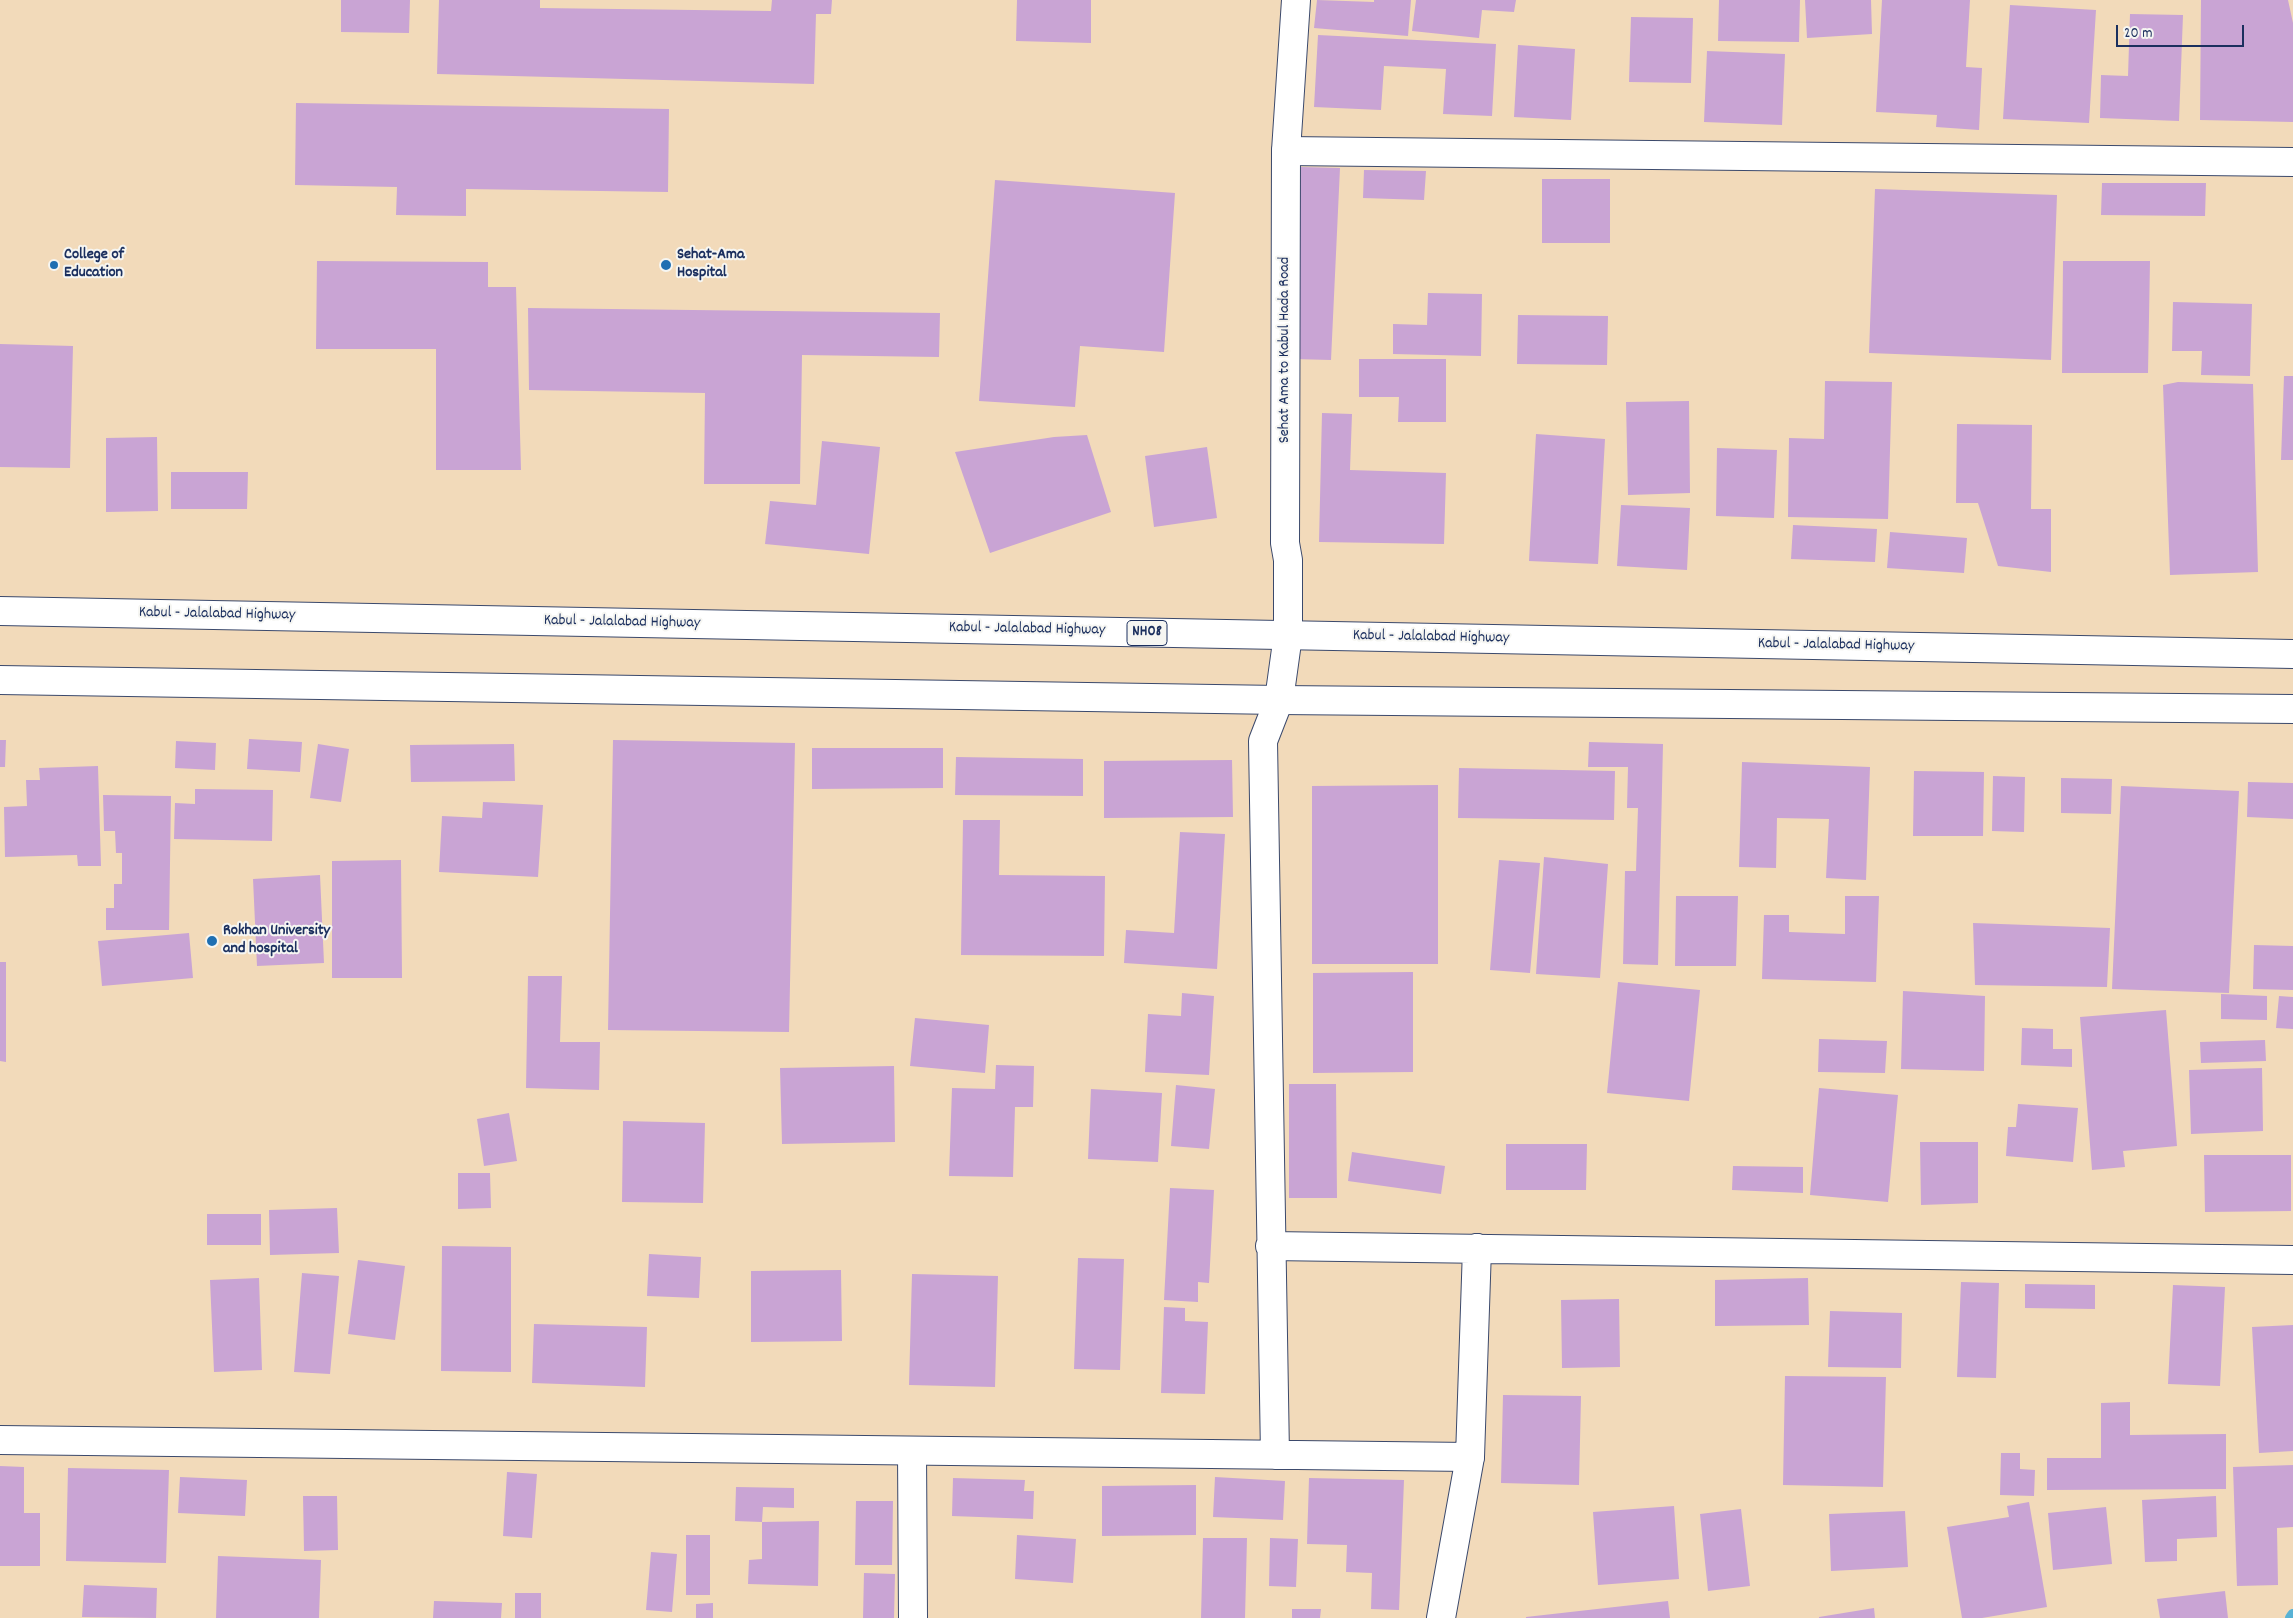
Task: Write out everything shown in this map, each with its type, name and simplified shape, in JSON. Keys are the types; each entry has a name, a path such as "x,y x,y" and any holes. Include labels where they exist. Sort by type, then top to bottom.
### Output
{"main road":[{"name":"Sehat Ama to Kabul Hada Road","path":"1275,1455 1263,740 1279,700 1288,635 1288,560 1285,543 1286,151 1296,0"},
{"path":"1286,151 2293,162"},
{"name":"Kabul - Jalalabad Highway","path":"0,612 2293,654"},
{"path":"0,680 1279,700 2293,709"},
{"path":"1270,1246 2293,1260"},
{"path":"1441,1618 1470,1457 1477,1248"},
{"path":"0,1440 1470,1457"},
{"path":"912,1451 913,1618"}],"building":[{"path":"341,0 410,0 409,33 341,32"},
{"path":"439,0 540,0 540,8 771,11 772,0 832,0 831,14 816,14 814,84 437,74"},
{"path":"1017,0 1091,0 1091,43 1016,41"},
{"path":"1317,0 1374,2 1374,0 1411,0 1408,36 1314,28"},
{"path":"1416,0 1516,0 1514,12 1482,10 1479,38 1412,31"},
{"path":"1719,0 1800,0 1799,42 1718,41"},
{"path":"1805,0 1871,0 1872,34 1807,38"},
{"path":"1882,0 1970,0 1966,67 1982,68 1979,130 1936,127 1937,115 1876,112"},
{"path":"2201,0 2288,0 2293,23 2293,122 2200,120"},
{"path":"2010,5 2096,10 2089,123 2003,119"},
{"path":"2130,14 2183,15 2179,121 2100,118 2101,75 2128,76"},
{"path":"1631,17 1693,18 1691,83 1629,82"},
{"path":"1318,35 1496,44 1492,116 1443,114 1446,69 1384,66 1381,110 1314,107"},
{"path":"1518,45 1575,49 1571,120 1514,117"},
{"path":"1707,51 1785,54 1782,125 1704,122"},
{"path":"296,103 669,109 668,192 466,189 466,216 396,215 397,187 295,185"},
{"path":"1301,167 1340,168 1331,360 1293,359"},
{"path":"1364,170 1426,171 1424,200 1363,198"},
{"path":"1542,179 1610,179 1610,243 1542,243"},
{"path":"995,180 1175,193 1164,352 1080,346 1075,407 979,401"},
{"path":"2102,183 2206,183 2205,216 2101,215"},
{"path":"1875,189 2057,195 2051,360 1869,353"},
{"path":"317,261 488,262 488,287 516,287 521,470 436,470 436,349 316,349"},
{"path":"2063,261 2150,261 2148,373 2062,373"},
{"path":"1428,293 1482,294 1481,356 1393,354 1393,324 1427,325"},
{"path":"2173,302 2252,304 2250,376 2201,375 2202,351 2172,351"},
{"path":"528,308 940,313 939,357 802,355 800,484 704,484 705,393 529,390"},
{"path":"1518,315 1608,316 1607,365 1517,364"},
{"path":"0,344 73,346 70,468 0,467"},
{"path":"1359,359 1446,359 1446,422 1398,422 1399,397 1359,397"},
{"path":"2284,376 2293,376 2293,460 2281,460"},
{"path":"1825,381 1892,382 1888,519 1788,517 1789,438 1824,439"},
{"path":"2178,382 2253,384 2258,572 2170,575 2163,385"},
{"path":"1689,401 1690,493 1628,495 1626,402"},
{"path":"1322,413 1352,414 1350,470 1446,473 1444,544 1319,542"},
{"path":"1957,424 2032,425 2031,509 2051,509 2051,572 1998,566 1978,503 1956,503"},
{"path":"1536,434 1605,439 1598,564 1529,561"},
{"path":"1087,435 1111,512 990,553 955,452 1054,437"},
{"path":"157,437 158,511 106,512 106,438"},
{"path":"822,441 880,447 869,554 765,544 770,501 816,505"},
{"path":"1207,447 1217,518 1154,527 1145,456"},
{"path":"1717,448 1777,450 1774,518 1716,516"},
{"path":"171,472 248,472 247,509 171,509"},
{"path":"1621,505 1690,508 1687,570 1617,566"},
{"path":"1793,525 1877,529 1875,562 1791,559"},
{"path":"1890,532 1967,538 1964,573 1887,568"},
{"path":"249,739 302,742 300,772 247,769"},
{"path":"0,740 6,740 5,767 0,767"},
{"path":"613,740 795,743 789,1032 608,1030"},
{"path":"176,741 216,743 215,770 175,768"},
{"path":"1589,742 1663,744 1658,965 1623,964 1625,871 1636,871 1638,808 1627,808 1628,767 1588,767"},
{"path":"318,744 349,749 341,802 310,798"},
{"path":"514,744 515,781 411,782 410,745"},
{"path":"812,748 943,748 943,788 812,789"},
{"path":"956,757 1083,759 1083,796 955,795"},
{"path":"1232,760 1233,817 1104,818 1104,761"},
{"path":"1742,762 1870,767 1866,880 1826,878 1829,819 1777,818 1776,868 1739,867"},
{"path":"98,766 101,866 78,866 77,855 5,857 4,807 27,806 26,780 40,780 39,768"},
{"path":"1459,768 1615,771 1614,820 1458,818"},
{"path":"1914,771 1984,772 1983,836 1913,836"},
{"path":"1993,776 2025,777 2024,832 1992,831"},
{"path":"2061,778 2112,779 2111,814 2061,813"},
{"path":"2248,782 2293,783 2293,819 2247,817"},
{"path":"1438,785 1438,964 1312,964 1312,786"},
{"path":"2121,786 2239,791 2229,993 2112,989"},
{"path":"195,789 273,790 272,841 174,839 175,803 195,804"},
{"path":"103,795 171,796 169,930 106,930 106,908 114,908 114,884 122,884 122,853 116,853 115,831 104,831"},
{"path":"483,802 543,805 538,877 439,872 442,816 482,818"},
{"path":"963,820 1000,820 999,875 1105,876 1104,956 961,955"},
{"path":"1180,832 1225,834 1217,969 1124,963 1126,930 1174,933"},
{"path":"1544,857 1608,864 1600,978 1536,974"},
{"path":"401,860 402,978 332,978 332,861"},
{"path":"1499,860 1540,863 1530,973 1490,970"},
{"path":"320,875 324,963 257,966 253,879"},
{"path":"1676,896 1738,896 1736,966 1675,966"},
{"path":"1845,896 1879,896 1876,982 1762,979 1764,915 1789,915 1789,932 1845,934"},
{"path":"1973,923 2110,928 2107,987 1975,985"},
{"path":"189,933 193,978 102,986 98,941"},
{"path":"2254,945 2293,946 2293,990 2253,989"},
{"path":"0,962 6,962 6,1062 0,1061"},
{"path":"1413,972 1413,1072 1313,1073 1313,973"},
{"path":"528,976 562,976 560,1042 600,1042 599,1090 526,1088"},
{"path":"1618,982 1700,990 1689,1101 1607,1093"},
{"path":"1903,991 1985,996 1984,1071 1901,1069"},
{"path":"1182,993 1214,996 1209,1075 1145,1072 1148,1014 1181,1016"},
{"path":"2221,994 2267,996 2267,1020 2221,1019"},
{"path":"2279,996 2293,997 2293,1029 2276,1028"},
{"path":"2166,1010 2177,1146 2123,1151 2125,1167 2092,1170 2080,1017"},
{"path":"915,1018 989,1025 985,1073 910,1066"},
{"path":"2022,1028 2053,1029 2053,1049 2072,1049 2072,1067 2021,1065"},
{"path":"1819,1039 1887,1041 1885,1073 1818,1072"},
{"path":"2265,1040 2266,1061 2201,1063 2200,1042"},
{"path":"996,1065 1034,1066 1033,1107 1015,1107 1013,1177 949,1176 952,1088 995,1089"},
{"path":"894,1066 895,1142 782,1144 780,1068"},
{"path":"2262,1068 2263,1131 2191,1134 2189,1070"},
{"path":"1289,1084 1336,1084 1337,1198 1289,1198"},
{"path":"1176,1085 1215,1089 1209,1149 1171,1146"},
{"path":"1819,1088 1898,1095 1888,1202 1810,1195"},
{"path":"1091,1089 1162,1093 1158,1162 1088,1159"},
{"path":"2018,1104 2078,1108 2073,1162 2006,1156 2008,1127 2016,1127"},
{"path":"509,1113 517,1161 484,1166 477,1119"},
{"path":"623,1121 705,1123 703,1203 622,1202"},
{"path":"1920,1142 1978,1142 1978,1203 1921,1205"},
{"path":"1506,1144 1587,1144 1586,1190 1506,1190"},
{"path":"1352,1152 1445,1166 1441,1194 1348,1181"},
{"path":"2204,1155 2291,1155 2291,1211 2205,1212"},
{"path":"1733,1166 1803,1167 1803,1193 1732,1190"},
{"path":"458,1173 490,1173 491,1208 458,1209"},
{"path":"1170,1188 1214,1190 1209,1283 1198,1282 1198,1302 1164,1300"},
{"path":"337,1208 339,1253 270,1255 269,1210"},
{"path":"207,1214 261,1214 261,1245 207,1245"},
{"path":"442,1246 511,1247 511,1372 441,1371"},
{"path":"649,1254 701,1257 699,1298 647,1296"},
{"path":"1078,1258 1124,1259 1120,1370 1074,1369"},
{"path":"358,1260 405,1266 395,1340 348,1334"},
{"path":"841,1270 842,1341 751,1342 751,1271"},
{"path":"302,1273 339,1276 330,1374 294,1372"},
{"path":"912,1274 998,1276 995,1387 909,1385"},
{"path":"259,1278 262,1370 214,1372 210,1280"},
{"path":"1808,1278 1809,1325 1715,1326 1715,1280"},
{"path":"1961,1282 1999,1283 1996,1378 1957,1377"},
{"path":"2025,1284 2095,1285 2095,1309 2025,1308"},
{"path":"2173,1285 2225,1287 2220,1386 2168,1384"},
{"path":"1619,1299 1620,1367 1562,1368 1561,1300"},
{"path":"1164,1307 1185,1308 1185,1321 1208,1322 1205,1394 1161,1393"},
{"path":"1830,1311 1902,1313 1901,1368 1828,1367"},
{"path":"534,1324 647,1327 645,1387 532,1383"},
{"path":"2293,1325 2293,1451 2259,1453 2252,1327"},
{"path":"1785,1376 1886,1377 1883,1487 1783,1485"},
{"path":"1503,1395 1581,1396 1579,1485 1501,1483"},
{"path":"2130,1402 2130,1435 2226,1434 2226,1489 2047,1490 2047,1458 2101,1458 2101,1403"},
{"path":"2001,1453 2020,1453 2020,1469 2035,1470 2034,1496 2000,1495"},
{"path":"2293,1465 2293,1527 2277,1528 2278,1585 2237,1586 2233,1467"},
{"path":"0,1466 24,1467 24,1513 40,1513 40,1566 0,1566"},
{"path":"68,1468 169,1470 166,1563 66,1561"},
{"path":"507,1472 537,1474 532,1538 503,1536"},
{"path":"180,1477 247,1480 245,1516 178,1513"},
{"path":"1215,1477 1285,1481 1283,1520 1213,1517"},
{"path":"953,1478 1025,1480 1024,1491 1034,1491 1033,1519 952,1516"},
{"path":"1309,1478 1404,1480 1399,1610 1371,1609 1372,1573 1346,1572 1347,1545 1307,1544"},
{"path":"1196,1485 1196,1535 1102,1536 1102,1486"},
{"path":"736,1487 794,1488 794,1508 763,1507 762,1522 735,1521"},
{"path":"303,1496 337,1496 338,1550 304,1551"},
{"path":"2216,1496 2217,1537 2177,1539 2177,1561 2145,1562 2142,1500"},
{"path":"856,1501 893,1501 892,1565 855,1565"},
{"path":"2029,1502 2047,1607 1982,1618 1962,1618 1947,1527 2009,1517 2007,1506"},
{"path":"1674,1506 1679,1579 1598,1585 1593,1512"},
{"path":"2106,1507 2112,1564 2053,1570 2048,1513"},
{"path":"1741,1509 1750,1586 1708,1591 1700,1514"},
{"path":"1905,1511 1908,1567 1831,1571 1829,1514"},
{"path":"819,1521 818,1586 748,1584 749,1560 762,1559 762,1522"},
{"path":"686,1535 710,1535 710,1595 686,1595"},
{"path":"1017,1535 1076,1539 1073,1583 1015,1579"},
{"path":"1203,1538 1247,1538 1245,1618 1201,1618"},
{"path":"1270,1538 1298,1539 1296,1587 1269,1586"},
{"path":"651,1552 677,1554 672,1612 646,1610"},
{"path":"218,1556 321,1560 319,1618 216,1618"},
{"path":"864,1573 895,1574 894,1618 863,1618"},
{"path":"84,1585 157,1588 156,1618 82,1617"},
{"path":"2225,1591 2228,1618 2160,1618 2157,1599"},
{"path":"515,1593 541,1593 541,1618 515,1618"},
{"path":"434,1601 502,1603 501,1618 433,1618"},
{"path":"1668,1601 1670,1618 1526,1618 1526,1617"},
{"path":"713,1603 713,1618 696,1618 696,1604"},
{"path":"1874,1608 1875,1618 1819,1618 1819,1617"},
{"path":"1292,1609 1321,1609 1320,1618 1292,1618"}],"place":[{"name":"College of Education","path":"54,265"},
{"name":"Sehat-Ama Hospital","path":"666,265"},
{"name":"Rokhan University and hospital","path":"212,941"}]}
